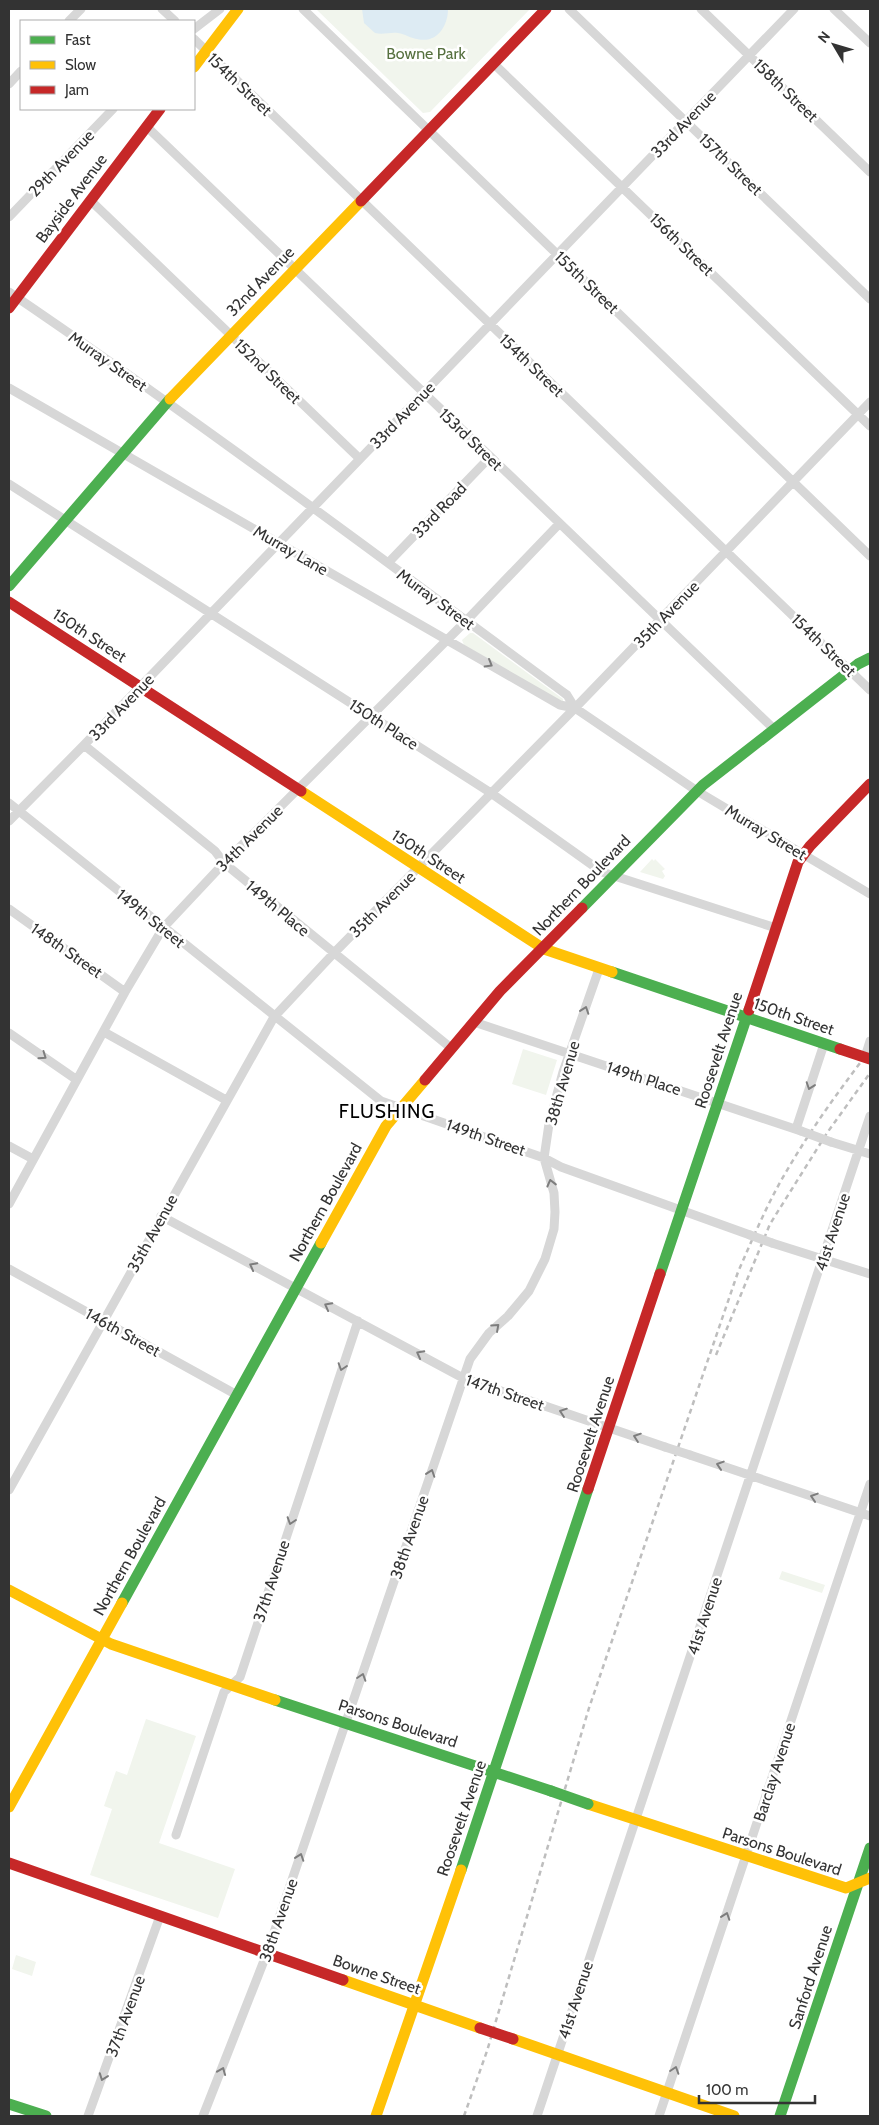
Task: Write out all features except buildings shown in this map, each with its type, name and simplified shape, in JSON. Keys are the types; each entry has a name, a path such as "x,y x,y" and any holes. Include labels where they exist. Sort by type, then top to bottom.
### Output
{"street":[{"path":"70,20 81,9"},
{"path":"162,9 174,20"},
{"path":"195,28 220,9"},
{"path":"195,66 238,9"},
{"name":"155th Street","path":"303,9 870,556"},
{"name":"32nd Avenue","path":"9,586 167,402 546,9"},
{"name":"157th Street","path":"569,9 870,299"},
{"name":"158th Street","path":"701,9 870,172"},
{"name":"33rd Avenue","path":"9,821 280,543 794,9"},
{"path":"834,9 870,43"},
{"name":"154th Street","path":"195,40 870,690"},
{"name":"156th Street","path":"493,63 870,426"},
{"path":"9,84 20,72"},
{"name":"29th Avenue","path":"9,217 112,110"},
{"name":"Bayside Avenue","path":"11,301 159,110"},
{"name":"153rd Street","path":"146,126 775,730"},
{"name":"152nd Street","path":"90,200 360,459"},
{"name":"Murray Street","path":"11,301 167,402 567,695 575,708 697,791 870,894"},
{"name":"Murray Lane","path":"9,388 560,705 575,708"},
{"name":"35th Avenue","path":"9,1490 274,1017 333,954 660,621 870,402"},
{"name":"33rd Road","path":"388,563 490,457"},
{"name":"150th Place","path":"9,484 201,609 211,613 491,793 602,872 776,928"},
{"name":"34th Avenue","path":"9,1204 163,928 224,863 466,621 559,524"},
{"name":"150th Street","path":"9,602 542,948 868,1058"},
{"name":"Northern Boulevard","path":"9,1807 386,1126 500,991 697,791 850,670 870,658"},
{"name":"149th Place","path":"84,745 215,851 224,863 333,954 451,1048"},
{"name":"Roosevelt Avenue","path":"376,2116 416,2004 798,862 803,854 870,784"},
{"name":"149th Street","path":"9,803 381,1101 544,1158 561,1167 772,1243 870,1274"},
{"name":"148th Street","path":"9,909 126,992"},
{"name":"38th Avenue","path":"203,2116 267,1953 470,1359 489,1333 508,1316 529,1291 546,1259 554,1229 555,1212 554,1193 544,1158 555,1097 599,968"},
{"name":"149th Place","path":"474,1022 870,1154"},
{"path":"9,1032 77,1080"},
{"path":"104,1032 226,1100"},
{"path":"868,1058 870,1041"},
{"path":"798,1130 824,1044"},
{"name":"41st Avenue","path":"537,2116 870,1116"},
{"path":"9,1146 33,1159"},
{"name":"147th Street","path":"161,1216 463,1378 870,1516"},
{"name":"146th Street","path":"9,1269 237,1395"},
{"name":"37th Avenue","path":"176,1836 224,1692 240,1676 358,1321"},
{"name":"Barclay Avenue","path":"659,2116 870,1484"},
{"name":"Parsons Boulevard","path":"9,1590 102,1639 231,1686 846,1888 870,1878"},
{"name":"Sanford Avenue","path":"780,2116 870,1848"},
{"name":"Bowne Street","path":"9,1863 734,2116"},
{"name":"37th Avenue","path":"88,2116 160,1916"},
{"path":"9,2104 46,2116"}],"green space":[{"name":"Bowne Park","path":"316,9 530,9 430,112 423,113"},
{"path":"470,633 473,633 563,699 562,703 464,645 462,640"},
{"path":"652,859 654,861 655,859 665,869 662,871 665,876 663,879 640,872"},
{"path":"523,1049 557,1060 546,1095 512,1084"},
{"path":"782,1571 825,1585 822,1593 779,1579"},
{"path":"146,1719 196,1736 159,1843 235,1869 218,1918 90,1875 112,1809 104,1806 116,1771 127,1775"},
{"path":"16,1955 36,1962 32,1976 12,1969"}],"shaded area":[{"path":"362,9 448,9 446,22 440,32 430,39 424,40 398,33 375,33 364,23"}],"railway":[{"path":"464,2116 487,2051 589,1708 738,1272 766,1209 805,1140 870,1050"},
{"path":"716,1355 770,1224 827,1133 870,1073"}],"traffic: fast":[{"path":"9,586 170,399"},
{"path":"582,908 703,785 858,664 870,658"},
{"path":"612,972 840,1049"},
{"path":"660,1274 749,1010"},
{"path":"122,1603 321,1243"},
{"path":"461,1870 588,1489"},
{"path":"275,1700 551,1791"},
{"path":"551,1791 588,1804"},
{"path":"780,2116 870,1848"},
{"path":"9,2104 46,2116"}],"traffic: slow":[{"path":"195,66 238,9"},
{"path":"170,399 361,201"},
{"path":"301,791 544,949 612,972"},
{"path":"321,1243 386,1126 425,1080"},
{"path":"9,1590 111,1644 275,1700"},
{"path":"9,1807 122,1603"},
{"path":"588,1804 846,1888 870,1878"},
{"path":"376,2116 461,1870"},
{"path":"343,1980 480,2028"},
{"path":"513,2039 734,2116"}],"traffic: jam":[{"path":"361,201 546,9"},
{"path":"9,308 159,110"},
{"path":"9,602 301,791"},
{"path":"749,1010 798,862 810,846 870,784"},
{"path":"425,1080 500,991 582,908"},
{"path":"840,1049 870,1059"},
{"path":"588,1489 660,1274"},
{"path":"9,1863 343,1980"},
{"path":"480,2028 513,2039"}],"district":[{"name":"FLUSHING","path":"387,1111"}]}
